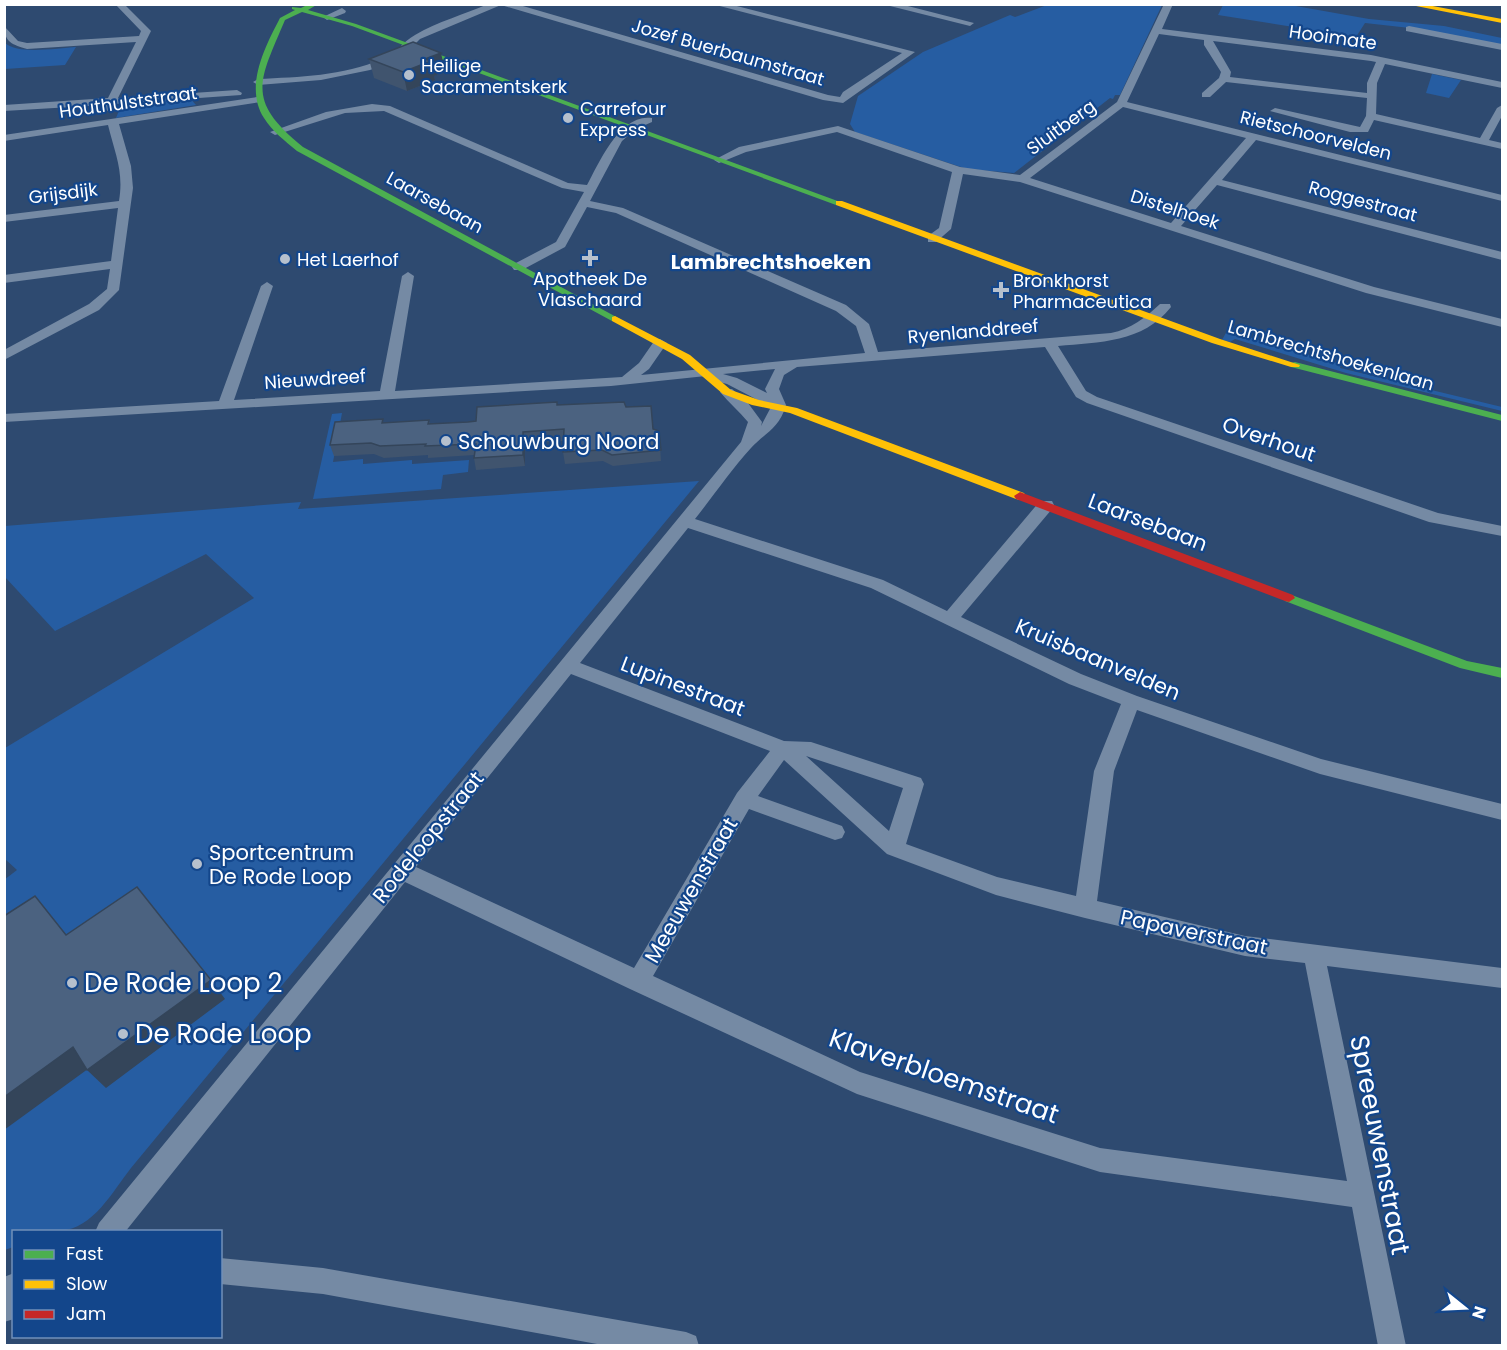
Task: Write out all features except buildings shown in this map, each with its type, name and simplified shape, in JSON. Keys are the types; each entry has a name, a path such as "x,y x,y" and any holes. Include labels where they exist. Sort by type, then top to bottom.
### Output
{"main road":[{"name":"Lambrechtshoekenlaan","path":"286,4 308,7 327,17 414,42 648,120 1100,284"},
{"name":"Lambrechtshoekenlaan","path":"320,4 632,128 1152,319 1314,371 1503,418"},
{"path":"1409,4 1503,21"},
{"path":"257,100 258,82 282,19 308,7"},
{"name":"Laarsebaan","path":"257,100 275,132 300,149 686,357 727,392 756,403 780,405 1465,665 1503,673"}],"street":[{"path":"4,356 105,299 113,290 128,188 126,166 108,121 112,101 146,31 119,4"},
{"path":"258,82 356,72 414,42 497,4"},
{"name":"Jozef Buerbaumstraat","path":"505,4 827,98 843,100 846,106 841,122"},
{"path":"716,4 910,52 847,94 843,100"},
{"path":"886,4 970,23"},
{"path":"1121,104 1169,4"},
{"path":"327,17 342,11"},
{"path":"4,29 15,43 27,46 143,39"},
{"path":"1409,29 1503,47"},
{"name":"Hooimate","path":"1157,31 1382,60 1503,85"},
{"path":"1206,94 1224,79 1226,72 1209,45 1208,38"},
{"path":"1275,111 1360,130 1366,129 1371,116 1375,71 1382,60"},
{"path":"1224,79 1371,96"},
{"name":"Houthulststraat","path":"4,108 245,92"},
{"name":"Houthulststraat","path":"4,138 108,121 138,120 257,100"},
{"name":"Rietschoorvelden","path":"1121,104 1503,198"},
{"name":"Sluitberg","path":"1022,179 1121,104"},
{"path":"275,132 360,107 386,108 566,186 590,189"},
{"path":"1483,142 1503,108"},
{"path":"1371,116 1503,146"},
{"path":"518,267 561,244 618,139 632,128 648,120"},
{"path":"719,160 734,152 841,122"},
{"name":"Distelhoek","path":"841,122 958,170 1022,179 1371,290 1503,323"},
{"path":"1173,227 1254,136"},
{"path":"932,239 945,228 958,170"},
{"name":"Roggestraat","path":"1214,181 1503,256"},
{"path":"584,202 619,210 841,308 862,324 873,358"},
{"name":"Grijsdijk","path":"4,219 126,204"},
{"path":"4,279 118,264"},
{"path":"387,394 408,276"},
{"path":"225,405 267,286"},
{"path":"1152,319 1165,306"},
{"name":"Ryenlanddreef","path":"703,373 794,363 1111,337 1130,333 1152,319"},
{"path":"627,379 644,366 660,343"},
{"name":"Overhout","path":"1049,343 1081,394 1092,400 1435,518 1503,531"},
{"path":"727,392 744,406 755,422 764,412 780,405 772,389 778,373 794,363"},
{"name":"Nieuwdreef","path":"4,418 611,382 703,373"},
{"name":"Laarsebaan","path":"703,373 732,381 780,405"},
{"name":"Rodeloopstraat","path":"110,1230 748,443 764,433 775,419 780,405"},
{"name":"Rodeloopstraat","path":"748,443 755,422"},
{"path":"950,619 1046,505"},
{"name":"Kruisbaanvelden","path":"685,521 877,584 1075,679 1131,701 1320,766 1503,812"},
{"name":"Lupinestraat","path":"567,665 783,748"},
{"path":"1085,909 1104,771 1131,701"},
{"path":"783,748 811,749 914,784 894,848 826,784 783,748"},
{"name":"Meeuwenstraat","path":"638,982 744,799 783,748"},
{"path":"744,799 835,832"},
{"name":"Papaverstraat","path":"894,848 996,886 1245,946 1503,978"},
{"name":"Klaverbloemstraat","path":"401,870 857,1082 1100,1160 1361,1197"},
{"name":"Spreeuwenstraat","path":"1314,955 1392,1346"},
{"path":"222,1271 323,1281 686,1346"}],"shaded area":[{"path":"1047,5 1162,5 1120,95 1115,95 1113,99 1110,98 1014,173 967,169 855,132 850,124 858,96 923,52 1010,15 1015,17"},
{"path":"1223,5 1290,5 1369,19 1444,26 1502,38 1502,46 1410,28 1365,23 1356,37 1218,15"},
{"path":"5,43 11,47 28,50 76,47 65,65 5,69"},
{"path":"1432,74 1461,80 1449,98 1426,93"},
{"path":"189,97 196,105 116,118 123,101"},
{"path":"1227,331 1341,364 1340,368 1502,407 1502,411 1346,373 1235,339 1230,342 1222,340"},
{"path":"342,413 333,462 363,459 363,464 412,460 412,464 469,460 468,472 443,475 441,489 313,499 332,414"},
{"name":"Sportcentrum De Rode Loop","path":"699,481 101,1207 83,1223 72,1228 12,1230 12,1247 5,1250 4,880 17,870 5,859 5,748 254,598 206,554 55,631 5,577 5,526 301,502 298,509"}],"traffic: fast":[{"path":"315,4 282,19 260,75 258,90 260,104 280,133 300,149 615,319"},
{"path":"294,8 354,25 839,203"},
{"path":"1295,365 1502,418"},
{"path":"1289,598 1465,665 1502,673"}],"traffic: slow":[{"path":"1409,4 1502,21"},
{"path":"839,203 1216,341 1295,365"},
{"path":"615,319 686,357 727,392 756,403 793,410 1020,496"}],"traffic: jam":[{"path":"1020,496 1289,598"}],"place":[{"name":"Heilige Sacramentskerk","path":"409,75"},
{"name":"Carrefour Express","path":"568,118"},
{"name":"Apotheek De Vlaschaard","path":"590,258"},
{"name":"Het Laerhof","path":"285,259"},
{"name":"Bronkhorst Pharmaceutica","path":"1001,290"},
{"name":"Schouwburg Noord","path":"446,441"},
{"name":"Sportcentrum De Rode Loop","path":"197,864"},
{"name":"De Rode Loop 2","path":"72,983"},
{"name":"De Rode Loop","path":"123,1034"}],"district":[{"name":"Lambrechtshoeken","path":"771,262"}]}
